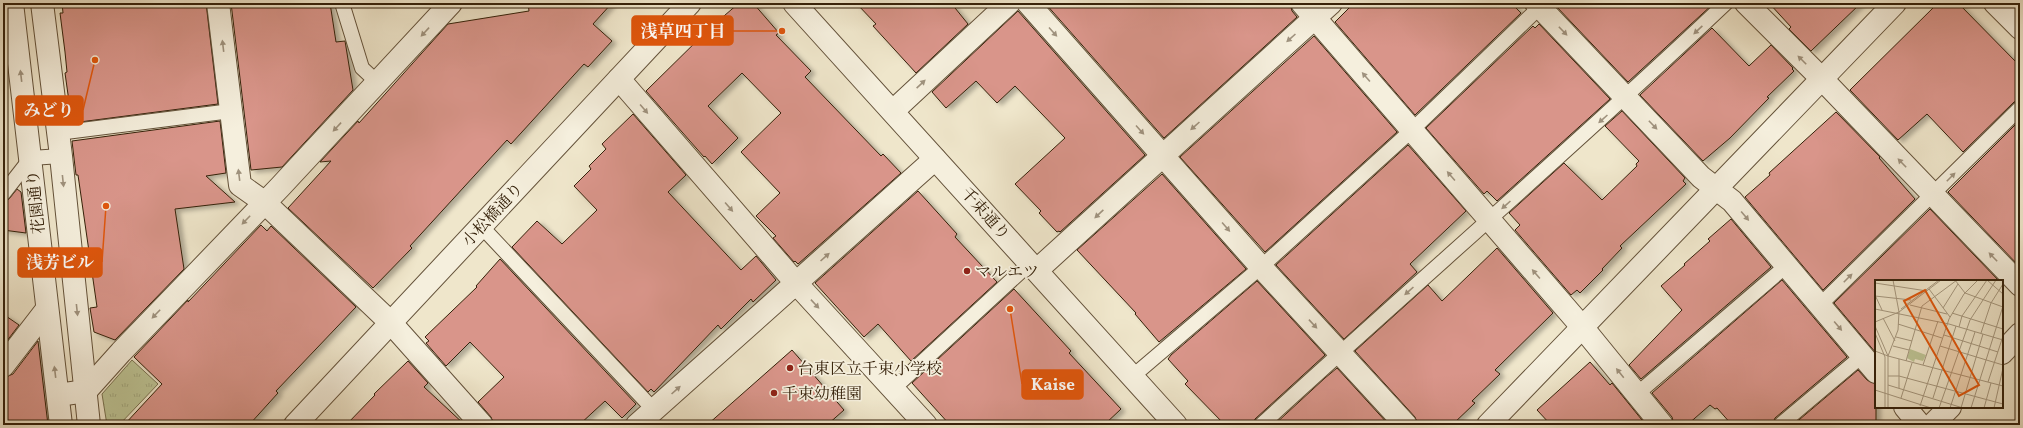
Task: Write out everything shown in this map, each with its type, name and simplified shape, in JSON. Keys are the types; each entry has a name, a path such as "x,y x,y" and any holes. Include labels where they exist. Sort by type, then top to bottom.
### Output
{"street":[{"name":"花園通り","path":"12,3 61,425"},
{"name":"花園通り","path":"42,3 61,156 89,425"},
{"path":"218,3 240,185 264,202 391,323 482,425"},
{"path":"58,395 86,392 121,352 280,187 451,3"},
{"name":"小松橋通り","path":"295,425 690,3"},
{"name":"千束通り","path":"794,3 1034,266 1176,425"},
{"path":"893,111 1009,3"},
{"path":"1028,3 1261,267 1406,425"},
{"path":"1034,266 1163,155 1308,10 1330,3"},
{"path":"1746,3 1822,79 2020,285"},
{"path":"1488,425 1895,3"},
{"path":"1995,3 2020,28"},
{"path":"1540,4 1701,177 1732,201 1869,364"},
{"path":"1308,10 1583,328 1662,425"},
{"path":"619,79 796,283 894,388 926,425"},
{"path":"637,425 936,159"},
{"path":"3,366 48,309"},
{"path":"2003,352 2020,334"},
{"path":"1906,408 1920,425"},
{"path":"1932,425 1949,408"}],"lane":[{"path":"342,3 362,68 378,83"},
{"path":"1261,425 1626,98 1726,3"},
{"path":"1133,376 1261,267 1412,130 1540,4"},
{"path":"1820,305 2020,108"},
{"path":"58,133 231,112"},
{"path":"3,194 30,158 61,156"},
{"path":"481,226 654,410"},
{"path":"894,388 1034,266"},
{"path":"1637,394 1786,266"},
{"path":"1780,425 1869,364"}],"green space":[{"path":"132,360 158,384 119,425 107,425 102,394"}],"building":[{"path":"62,3 206,3 218,104 72,123 65,73 67,72 60,13 63,13"},
{"path":"231,3 330,3 336,42 345,41 353,90 282,167 251,170"},
{"path":"528,3 612,3 593,24 612,41 588,67 584,64 511,144 507,140 410,246 412,248 373,288 288,208 331,161 320,162 358,121 359,123 448,24 529,11"},
{"path":"739,3 753,3 779,33 776,35 811,71 805,77 881,156 883,154 901,173 798,264 795,261 794,262 773,238 776,236 756,216 780,193 741,152 781,113 742,73 708,106 738,138 712,164 705,156 704,157 646,91 710,28"},
{"path":"856,3 951,3 968,24 916,73 873,26 876,24"},
{"path":"1045,3 1290,3 1292,11 1297,17 1164,138"},
{"path":"1354,3 1511,3 1521,13 1415,115 1335,22"},
{"path":"1560,3 1714,3 1628,82 1556,6"},
{"path":"1769,3 1861,3 1811,51 1789,29 1791,27"},
{"path":"1938,3 1958,3 2020,66 2020,100 2014,102 1963,152 1927,114 1898,140 1850,90"},
{"path":"1018,11 1145,155 1060,232 1057,232 1039,213 1041,211 1015,184 1065,138 1015,86 997,103 976,81 946,108 932,92"},
{"path":"1539,24 1610,99 1497,201 1487,191 1484,194 1426,128 1533,26 1535,28"},
{"path":"1712,28 1749,66 1771,45 1793,68 1792,69 1794,71 1767,97 1769,98 1730,138 1703,161 1640,95"},
{"path":"1314,36 1397,132 1265,252 1180,157"},
{"path":"1622,111 1685,178 1683,181 1686,184 1620,246 1622,248 1580,293 1577,290 1571,295 1515,230 1520,225 1509,213 1564,163 1602,200 1637,166 1636,164 1639,161 1605,126"},
{"path":"1836,112 1880,157 1879,158 1915,199 1823,290 1745,197"},
{"path":"633,114 686,175 668,192 741,270 756,256 776,280 753,302 751,299 721,329 718,325 654,392 651,389 648,392 512,247 537,221 562,244 597,210 574,186 591,169 589,166 606,149 602,144"},
{"path":"2020,120 2020,267 1948,192"},
{"path":"220,121 226,173 206,176 235,202 175,209 184,269 115,340 94,332 90,308 97,307 72,141"},
{"path":"1408,145 1466,211 1410,264 1417,272 1344,339 1276,265"},
{"path":"1162,174 1246,269 1159,342 1135,314 1136,313 1077,250"},
{"path":"17,189 21,192 26,233 3,230 3,202 9,199"},
{"path":"918,191 957,234 955,237 997,282 911,361 878,324 864,337 815,283"},
{"path":"1930,209 1998,280 1875,280 1875,352 1834,303"},
{"path":"1731,219 1771,267 1641,379 1629,365 1682,310 1661,286 1710,241 1708,239"},
{"path":"261,225 267,231 271,226 356,307 276,391 278,393 249,425 124,425 162,384 134,357"},
{"path":"1497,248 1553,313 1495,370 1500,374 1472,401 1475,403 1452,425 1418,425 1415,417 1355,351 1428,285 1442,301"},
{"path":"500,259 636,404 622,418 605,401 579,425 494,425 491,417 478,402 504,377 470,342 446,366 426,343 429,341 425,337 477,287 476,286"},
{"path":"1782,280 1847,357 1775,418 1772,425 1732,425 1717,408 1715,409 1710,405 1687,425 1674,425 1672,417 1652,393"},
{"path":"1257,281 1325,355 1255,419 1253,425 1225,425 1185,384 1188,381 1168,359"},
{"path":"1014,289 1071,351 1069,353 1121,409 1104,425 950,425 912,383"},
{"path":"3,314 19,325 3,346"},
{"path":"38,341 48,425 3,425 3,378 13,374"},
{"path":"792,350 844,410 827,425 707,425"},
{"path":"408,361 428,383 424,387 465,425 346,425 375,395 374,394"},
{"path":"1590,362 1610,385 1612,383 1646,425 1551,425 1537,410"},
{"path":"1337,368 1389,425 1274,425 1325,378"},
{"path":"1858,370 1867,380 1875,384 1876,425 1793,425"}],"place":[{"name":"浅草四丁目","path":"782,31"},
{"name":"みどり","path":"95,60"},
{"name":"浅芳ビル","path":"106,206"},
{"name":"マルエツ","path":"967,271"},
{"name":"Kaise","path":"1010,309"},
{"name":"台東区立千束小学校","path":"790,368"},
{"name":"千束幼稚園","path":"774,393"}]}
